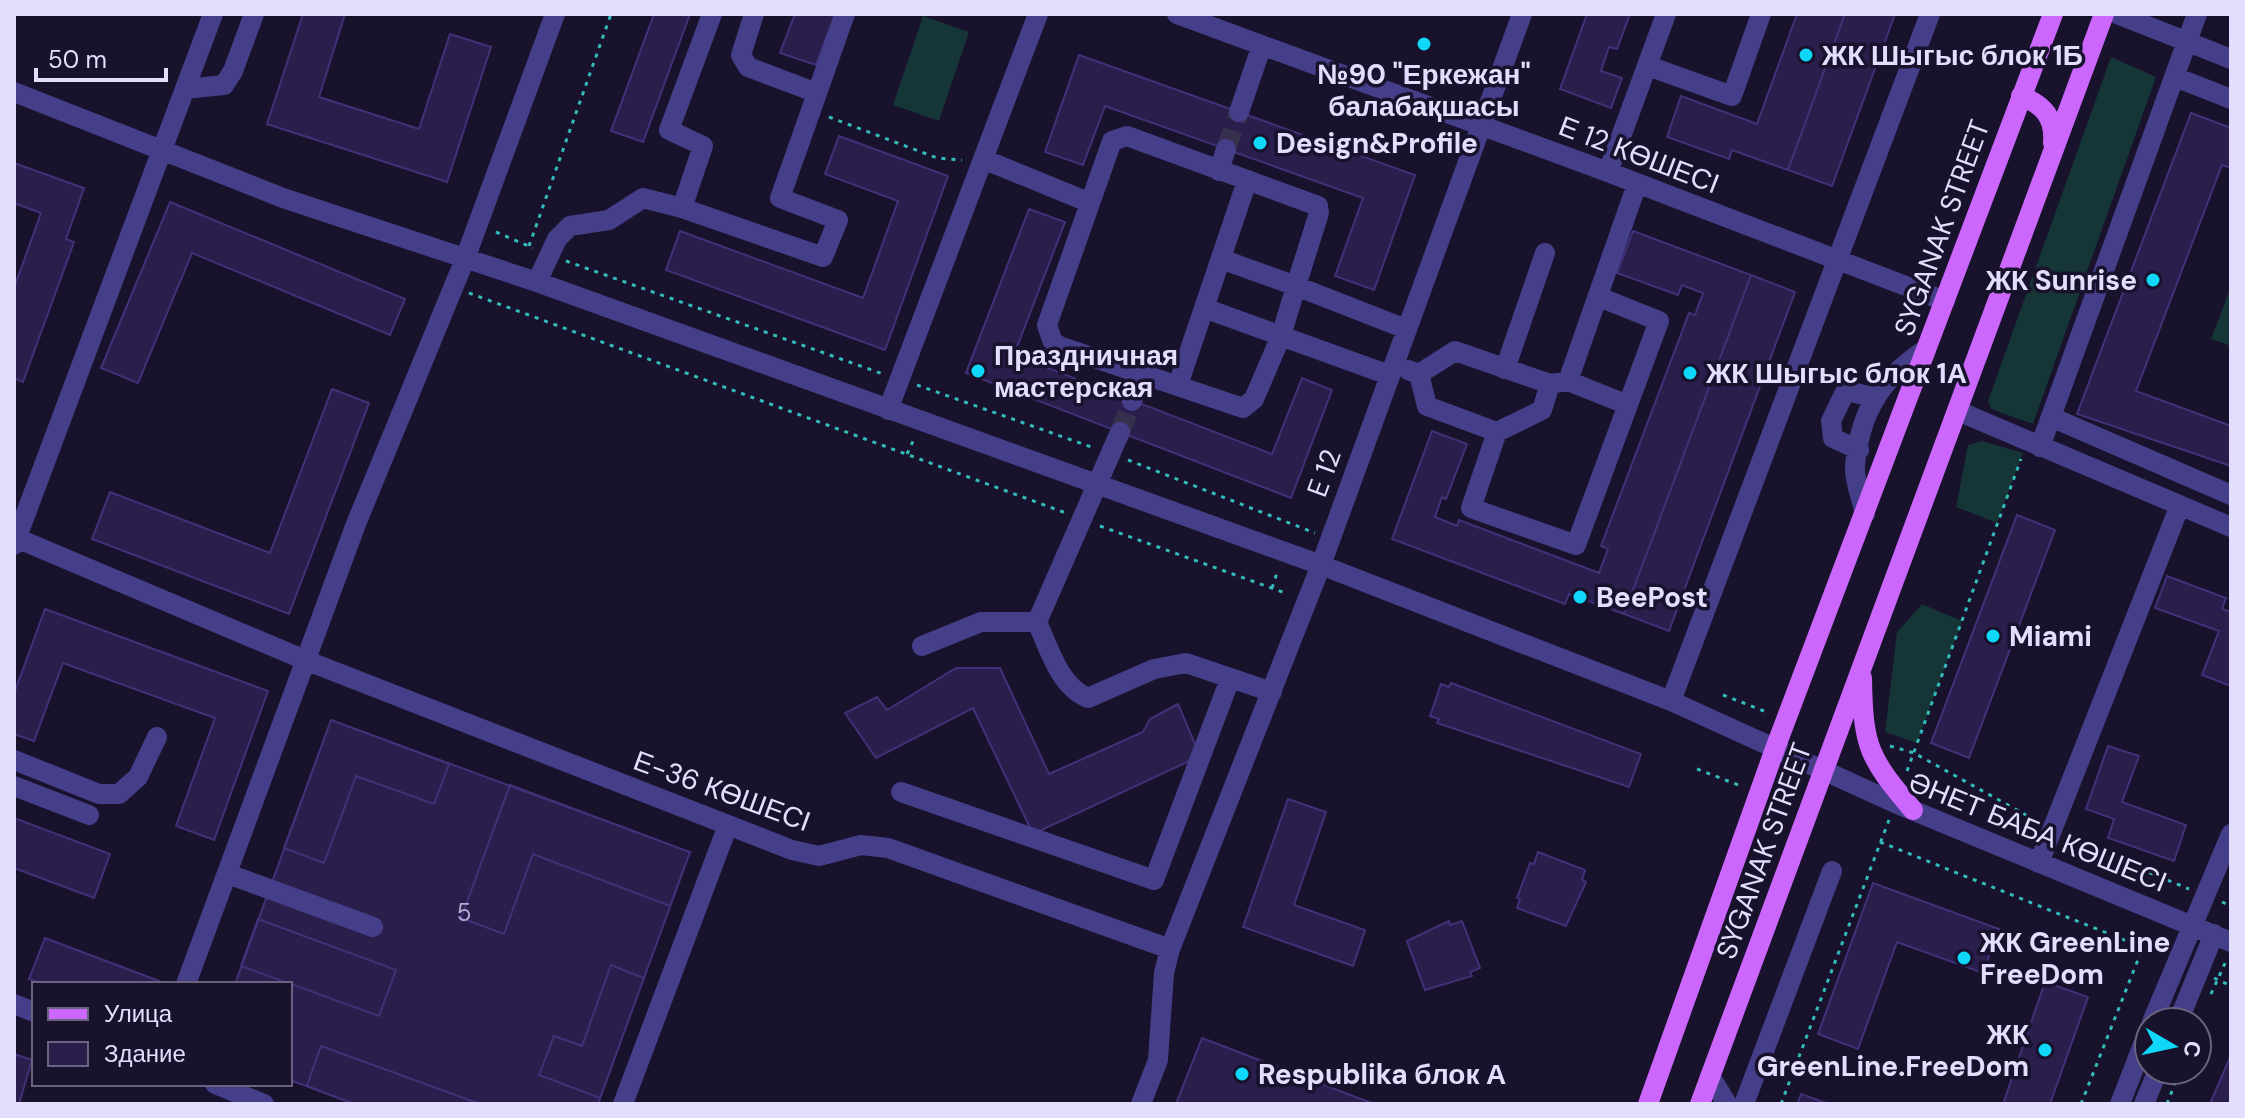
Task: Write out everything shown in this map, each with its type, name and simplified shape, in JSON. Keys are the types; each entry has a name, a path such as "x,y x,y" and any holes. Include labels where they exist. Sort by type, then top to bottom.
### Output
{"main road":[{"name":"SYGANAK STREET","path":"1648,1104 1776,746 2053,14"},
{"path":"1958,411 2104,14"},
{"path":"2021,96 2046,110 2054,127 2053,151"},
{"name":"SYGANAK STREET","path":"1700,1104 1958,411"},
{"path":"1862,664 1863,713 1871,758 1902,802"}],"street":[{"path":"15,540 213,14"},
{"path":"185,89 224,85 233,71 254,14"},
{"path":"187,982 356,524 465,259 555,14"},
{"path":"682,208 703,146 669,130 712,14"},
{"path":"754,14 741,55 748,67 814,102"},
{"path":"537,282 557,239 570,226 609,220 643,198 682,208 823,257 838,220 780,198 845,14"},
{"path":"888,410 1038,14"},
{"name":"Е 12 КӨШЕСІ","path":"1177,14 1608,172 1945,301"},
{"name":"E 12","path":"1141,1104 1158,1060 1164,973 1170,949 1321,565 1522,14"},
{"path":"1608,172 1666,14"},
{"path":"1648,66 1732,96 1761,14"},
{"path":"1671,701 1835,259 1930,14"},
{"path":"2117,14 2231,59"},
{"path":"2034,444 2051,417 2197,14"},
{"path":"1239,112 1262,45"},
{"path":"2175,77 2231,99"},
{"name":"ӘНЕТ БАБА КӨШЕСІ","path":"14,92 283,198 537,282 1321,565 1671,701 2039,863 2194,927 2224,945"},
{"path":"1121,135 1219,171 1315,204 1320,210 1281,336 1249,405 1243,408 1059,346 1048,334 1047,325 1112,141 1121,135"},
{"path":"1219,171 1226,149"},
{"path":"983,159 1088,202"},
{"path":"1178,385 1247,181"},
{"path":"1599,297 1659,321 1576,545 1471,508 1497,432 1542,410 1559,383 1599,297 1637,184"},
{"path":"1505,369 1545,253"},
{"path":"1221,259 1406,329"},
{"path":"1204,308 1281,336 1391,369 1419,374 1455,351 1628,405"},
{"path":"1865,514 1855,468 1880,387 1897,368 1926,349"},
{"path":"1132,401 1143,374"},
{"path":"1419,374 1427,406 1497,432"},
{"path":"1859,450 1833,438 1831,421 1844,394 1852,392 1876,398"},
{"path":"1958,411 2231,527"},
{"path":"2051,417 2231,495"},
{"path":"1120,432 1037,622 1064,681 1075,693 1088,698 1169,665 1186,663 1272,692"},
{"path":"2039,863 2180,505"},
{"name":"Е-36 КӨШЕСІ","path":"15,540 305,660 728,825 819,856 861,845 888,848 1170,949"},
{"path":"922,646 981,622 1037,622"},
{"path":"901,792 1154,880 1230,679"},
{"path":"14,760 99,794 119,794 138,777 157,737"},
{"path":"14,786 89,815"},
{"path":"623,1104 728,825"},
{"path":"2158,1006 2231,834"},
{"path":"1744,1104 1832,871"},
{"path":"228,874 373,927"},
{"path":"2188,1006 2224,945"},
{"path":"2120,1104 2133,1070"},
{"path":"1710,1076 1727,1104"},
{"path":"220,1086 264,1104"}],"path":[{"path":"529,246 611,14"},
{"path":"814,102 937,158 983,159"},
{"path":"454,287 1307,601"},
{"path":"1781,1104 1880,842 1902,802 1914,753 2034,444"},
{"path":"1723,695 1764,711"},
{"path":"1878,747 1892,745 1914,753"},
{"path":"1697,769 1741,786"},
{"path":"1880,842 2175,960"},
{"path":"2207,1004 2208,975 2224,945"},
{"path":"2081,1104 2143,947"},
{"path":"2208,975 2231,986"}],"green space":[{"path":"923,16 969,32 939,121 893,105"},
{"path":"2111,57 2156,77 2033,424 1991,409 1988,401"},
{"path":"2231,293 2231,346 2211,339"},
{"path":"1982,441 2023,453 1997,523 1956,507 1968,445"},
{"path":"1922,604 1962,621 1917,743 1885,732 1897,632"}],"building":[{"path":"303,14 345,14 319,97 419,129 450,34 491,47 447,182 267,124"},
{"path":"654,14 690,14 643,142 611,131"},
{"path":"795,14 835,14 816,65 780,53"},
{"path":"1587,14 1630,14 1617,49 1609,47 1601,71 1622,78 1611,108 1560,89"},
{"name":"ЖК Шыгыс блок 1Б","path":"1797,14 1845,14 1788,170 1732,150 1729,159 1667,137 1681,96 1757,124"},
{"path":"1845,14 1895,14 1832,186 1788,170"},
{"path":"1079,55 1415,175 1374,290 1335,276 1363,198 1105,106 1083,165 1045,152"},
{"name":"ЖК Sunrise","path":"2191,113 2231,128 2231,168 2222,165 2136,391 2231,426 2231,466 2077,414"},
{"path":"839,136 948,176 885,350 666,270 680,231 863,298 898,201 825,174"},
{"path":"14,163 84,188 66,239 74,242 23,382 14,378 14,288 41,213 14,203"},
{"path":"170,202 405,299 390,335 192,253 138,383 101,368"},
{"path":"1029,209 1065,222 1014,355 1272,454 1302,378 1332,390 1291,498 966,373"},
{"name":"ЖК Шыгыс блок 1А","path":"1633,231 1751,275 1624,614 1569,594 1565,604 1392,539 1432,431 1467,444 1446,499 1442,497 1435,517 1457,526 1459,520 1599,573 1608,549 1601,546 1689,313 1695,315 1703,293 1682,285 1678,295 1617,273"},
{"path":"1751,275 1795,292 1669,631 1624,614"},
{"path":"332,389 369,403 289,614 92,539 110,492 270,553"},
{"name":"Miami","path":"2017,515 2055,530 1969,758 1931,743"},
{"path":"2167,576 2226,598 2222,609 2231,612 2231,686 2202,675 2219,631 2155,608"},
{"path":"45,609 268,691 214,840 176,826 215,718 63,663 34,741 14,734 14,694"},
{"path":"956,668 1000,668 1049,774 1143,732 1150,719 1178,704 1200,756 1033,834 973,708 876,758 845,713 877,697 887,710"},
{"path":"1451,683 1641,754 1629,787 1437,723 1439,719 1430,716 1441,684 1449,687"},
{"path":"331,720 449,764 434,804 356,776 324,863 284,848"},
{"path":"331,720 690,852 598,1104 354,1104 292,1081 292,982 236,982"},
{"path":"2108,746 2139,756 2122,802 2186,825 2174,861 2108,838 2114,819 2086,809"},
{"path":"510,785 690,852 670,906 533,854 504,934 461,918"},
{"path":"1288,799 1326,812 1294,905 1365,930 1353,966 1243,927"},
{"path":"14,818 110,854 94,898 14,868"},
{"path":"1538,852 1585,870 1582,880 1586,882 1566,926 1517,908 1520,899 1517,898 1530,863 1534,864"},
{"name":"ЖК GreenLine FreeDom","path":"1873,883 1999,929 1983,973 1897,942 1858,1049 1818,1034"},
{"path":"258,919 396,970 379,1016 241,966"},
{"path":"1449,921 1450,925 1462,921 1480,968 1470,972 1472,976 1425,990 1407,941"},
{"path":"45,938 162,982 37,982 29,979"},
{"path":"611,965 644,978 600,1098 539,1075 554,1036 582,1046"},
{"name":"ЖК GreenLine.FreeDom","path":"2045,982 2088,997 2050,1104 2003,1104"},
{"name":"Respublika блок А","path":"1202,1038 1332,1088 1374,1104 1176,1104"},
{"path":"321,1046 480,1104 354,1104 307,1086"},
{"path":"14,1054 32,1060 19,1104 14,1104"},
{"path":"2231,1055 2231,1104 2210,1104"},
{"path":"1801,1094 1829,1104 1797,1104"}],"tunnel":[{"path":"1226,149 1239,112"},
{"path":"1120,432 1132,401"}],"place":[{"name":"№90 \"Еркежан\" балабақшасы","path":"1424,44"},
{"name":"ЖК Шыгыс блок 1Б","path":"1806,55"},
{"name":"Design&Profile","path":"1260,143"},
{"name":"ЖК Sunrise","path":"2153,280"},
{"name":"Праздничная мастерская","path":"978,371"},
{"name":"ЖК Шыгыс блок 1А","path":"1690,373"},
{"name":"BeePost","path":"1580,597"},
{"name":"Miami","path":"1993,636"},
{"name":"ЖК GreenLine FreeDom","path":"1964,958"},
{"name":"ЖК GreenLine.FreeDom","path":"2045,1050"},
{"name":"Respublika блок А","path":"1242,1074"}]}
